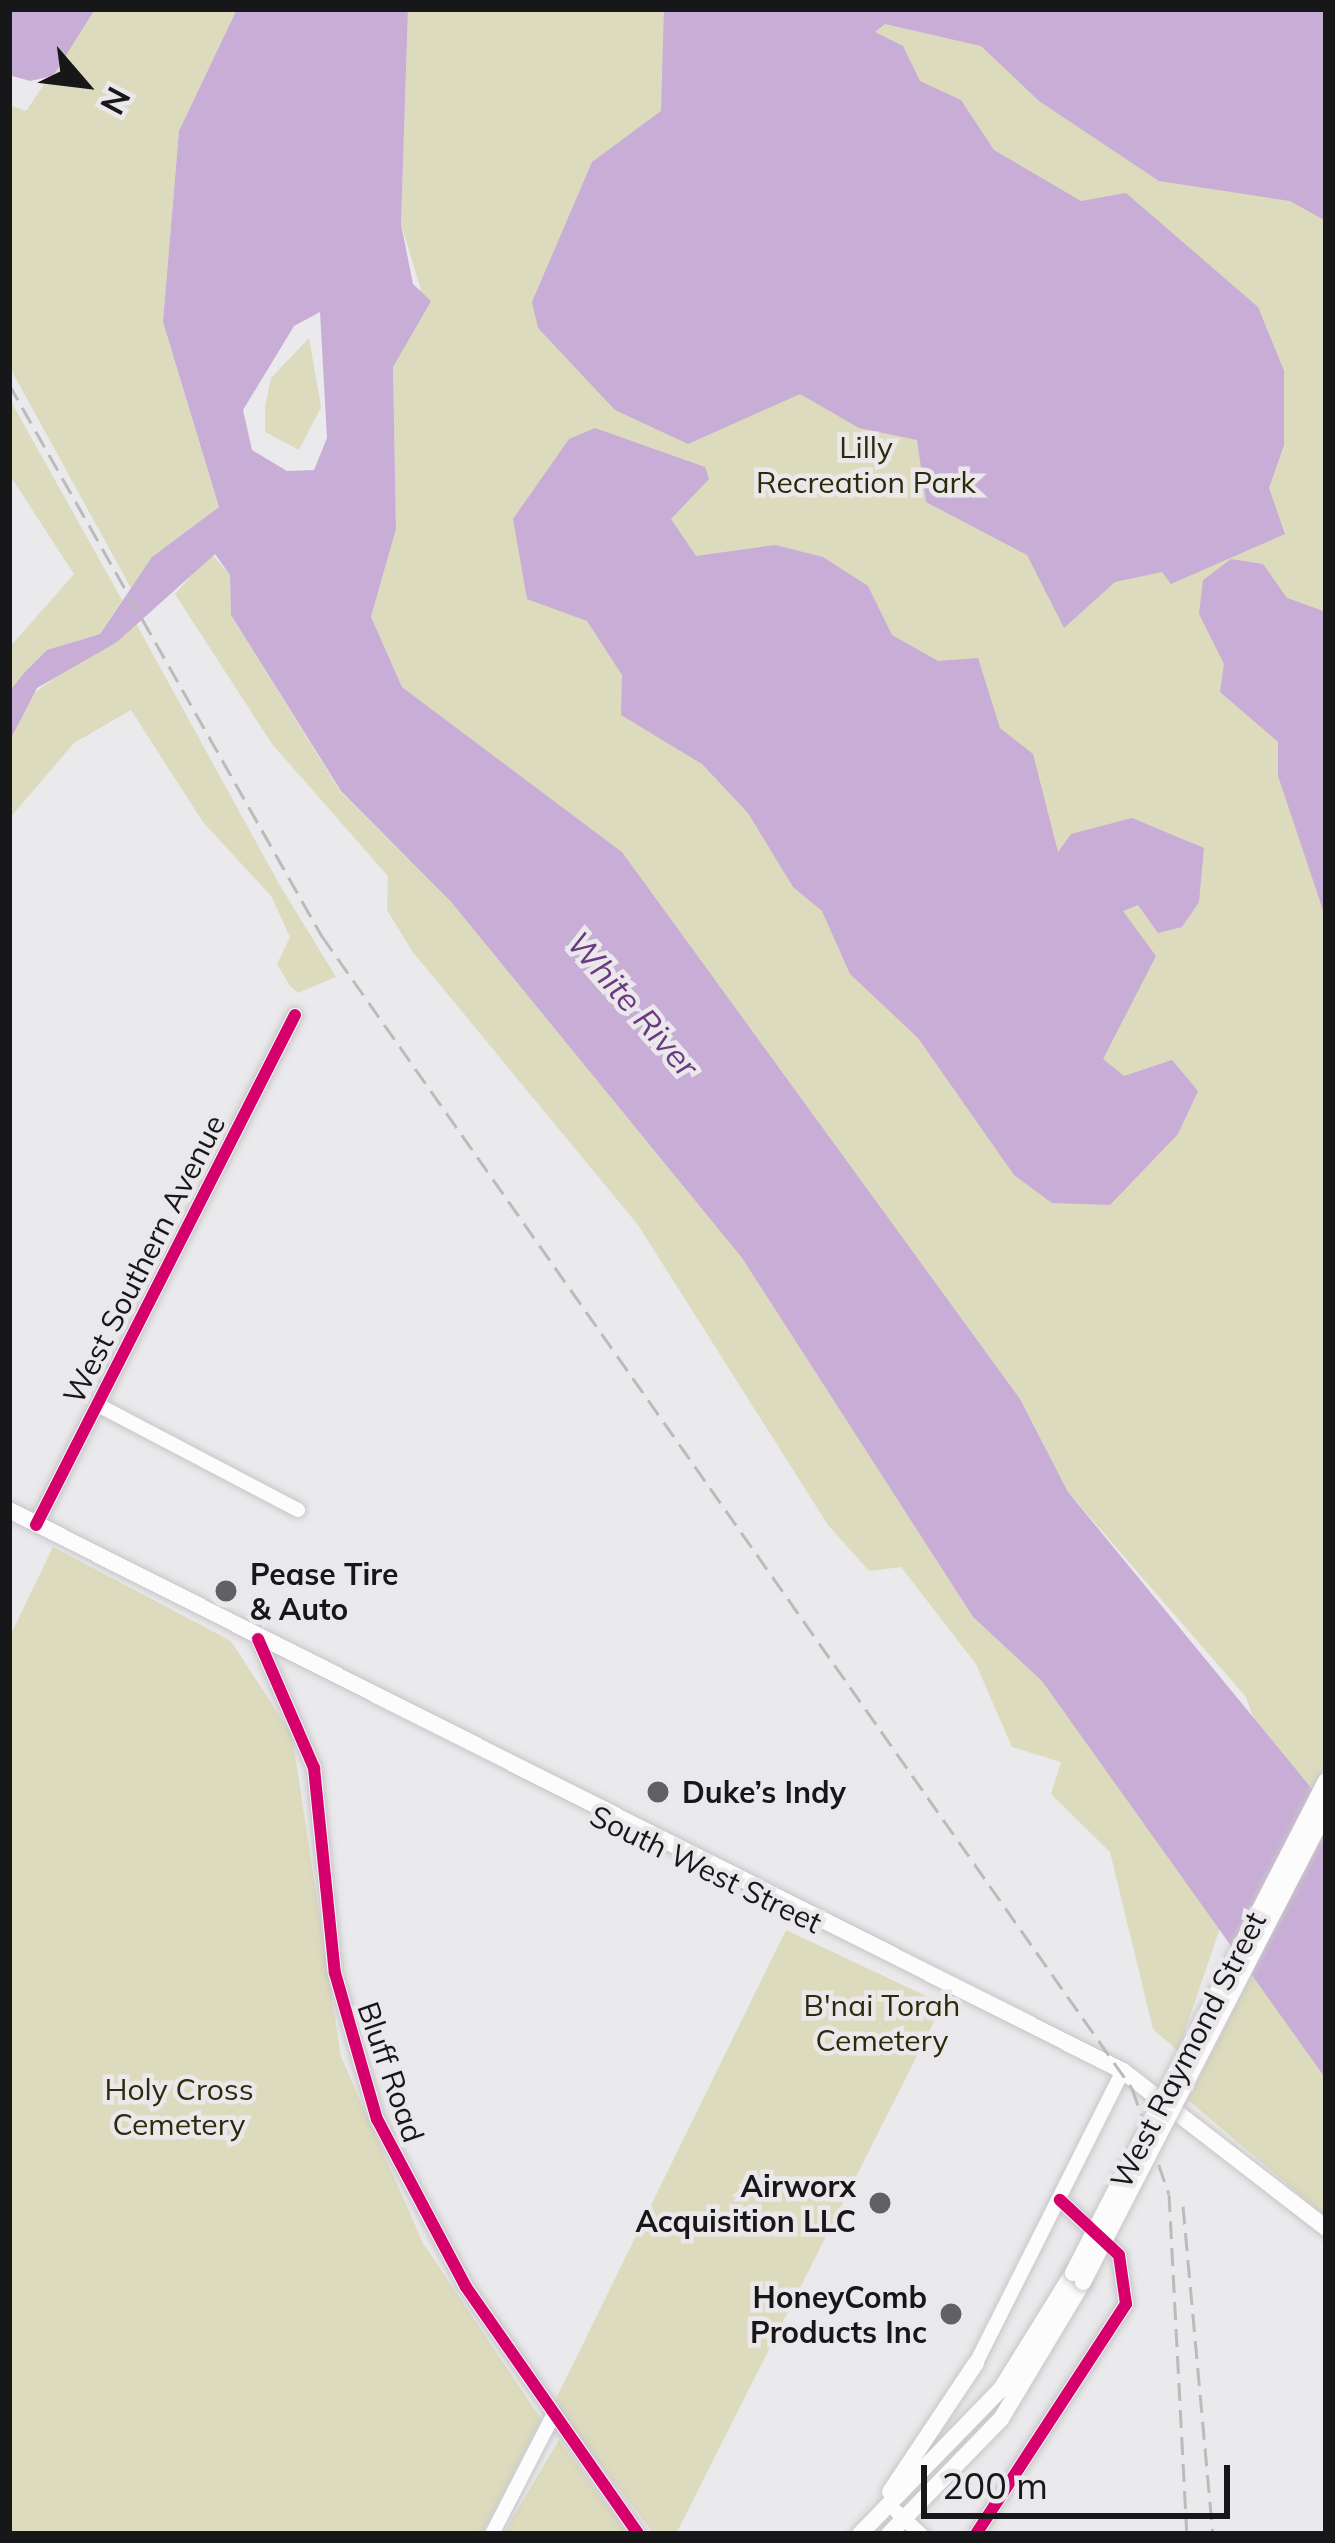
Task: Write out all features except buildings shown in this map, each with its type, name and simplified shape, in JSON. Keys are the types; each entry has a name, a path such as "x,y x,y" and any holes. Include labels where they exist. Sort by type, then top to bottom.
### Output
{"main road":[{"path":"9,1510 258,1639"},
{"name":"South West Street","path":"258,1639 1123,2071 1158,2092 1326,2228"},
{"name":"West Raymond Street","path":"861,2533 1001,2389 1078,2278 1326,1781"},
{"name":"West Raymond Street","path":"889,2534 1001,2420 1326,1811"},
{"path":"861,2533 976,2363"}],"street":[{"name":"West Southern Avenue","path":"36,1525 295,1015"},
{"path":"98,1406 298,1510"},
{"name":"Bluff Road","path":"258,1639 316,1777 335,1973 363,2083 425,2218 553,2416 638,2534"},
{"path":"976,2363 1123,2071"},
{"path":"976,2534 1126,2304 1118,2255 1060,2200"},
{"path":"492,2534 553,2416"},
{"path":"890,2505 921,2534"}],"green space":[{"path":"95,9 237,9 179,131 163,322 219,507 152,557 132,590 9,366 9,105 26,111"},
{"name":"Lilly Recreation Park","path":"408,9 1326,9 1326,1763 1313,1789 1260,1738 1246,1697 1068,1492 1020,1399 622,852 402,687 371,617 396,529 393,367 421,290 401,224"},
{"path":"309,338 321,407 299,450 265,432 265,407 271,378"},
{"path":"9,398 122,600 100,634 63,645 9,692 9,648 74,574 9,474"},
{"path":"211,553 230,575 231,615 340,791 452,903 742,1258 973,1617 1042,1681 1221,1925 1178,2051 1153,2029 1110,1852 1051,1794 1061,1762 1012,1747 976,1664 901,1567 869,1571 828,1525 638,1225 412,951 387,910 388,876 272,744 175,594"},
{"path":"134,620 278,882 336,977 298,993 290,986 277,964 290,937 271,896 203,822 131,710 74,743 9,819 9,742 26,699"},
{"name":"Holy Cross Cemetery","path":"53,1547 231,1641 292,1735 341,2057 423,2243 541,2419 482,2534 9,2534 9,1638"},
{"name":"B'nai Torah Cemetery","path":"786,1930 943,2004 676,2534 654,2534 554,2403"},
{"path":"1253,1972 1326,2079 1326,2217 1188,2100"},
{"path":"559,2440 609,2508 628,2534 503,2534"}],"water":[{"path":"9,9 95,9 53,76 30,81 9,75"},
{"name":"White River","path":"237,9 408,9 401,224 413,284 431,301 393,367 396,529 371,617 402,687 622,852 1020,1399 1068,1492 1326,1806 1326,2079 1042,1681 973,1617 742,1258 452,903 341,791 231,615 230,575 215,554 117,642 37,688 9,742 9,692 25,672 47,650 100,634 152,557 219,507 163,322 179,131","holes":["320,312 327,438 314,470 287,471 252,450 243,410 294,326"]},
{"path":"664,9 1326,9 1326,221 1290,201 1159,181 1039,101 981,46 885,24 875,32 903,46 920,81 961,100 994,150 1081,201 1126,193 1258,307 1284,371 1284,445 1269,488 1285,534 1171,584 1162,572 1115,582 1064,628 1027,555 926,502 917,440 859,428 800,394 688,444 615,410 538,328 532,302 592,162 661,111"},
{"path":"595,428 705,467 709,479 671,519 696,556 775,545 823,557 868,586 892,635 938,661 978,658 1000,728 1033,754 1058,852 1071,834 1132,818 1204,848 1199,902 1182,927 1158,933 1138,905 1123,911 1156,956 1103,1059 1124,1076 1172,1060 1198,1091 1178,1134 1110,1205 1052,1203 1014,1175 918,1038 850,974 822,911 793,887 748,813 702,764 621,715 622,675 587,621 527,599 513,519 569,439"},
{"path":"1231,559 1263,564 1287,598 1326,612 1326,919 1278,776 1278,742 1220,692 1224,664 1199,614 1203,580"}],"railway":[{"path":"9,384 322,936 1132,2088 1169,2194 1187,2534"},
{"path":"1183,2206 1213,2534"}],"cycle path":[{"path":"36,1525 295,1015"},
{"path":"258,1639 314,1768 335,1973 377,2119 466,2287 638,2534"},
{"path":"976,2534 1126,2304 1119,2255 1060,2200"}],"place":[{"name":"Pease Tire & Auto","path":"226,1591"},
{"name":"Duke’s Indy","path":"658,1792"},
{"name":"Airworx Acquisition LLC","path":"880,2203"},
{"name":"HoneyComb Products Inc","path":"951,2314"}]}
